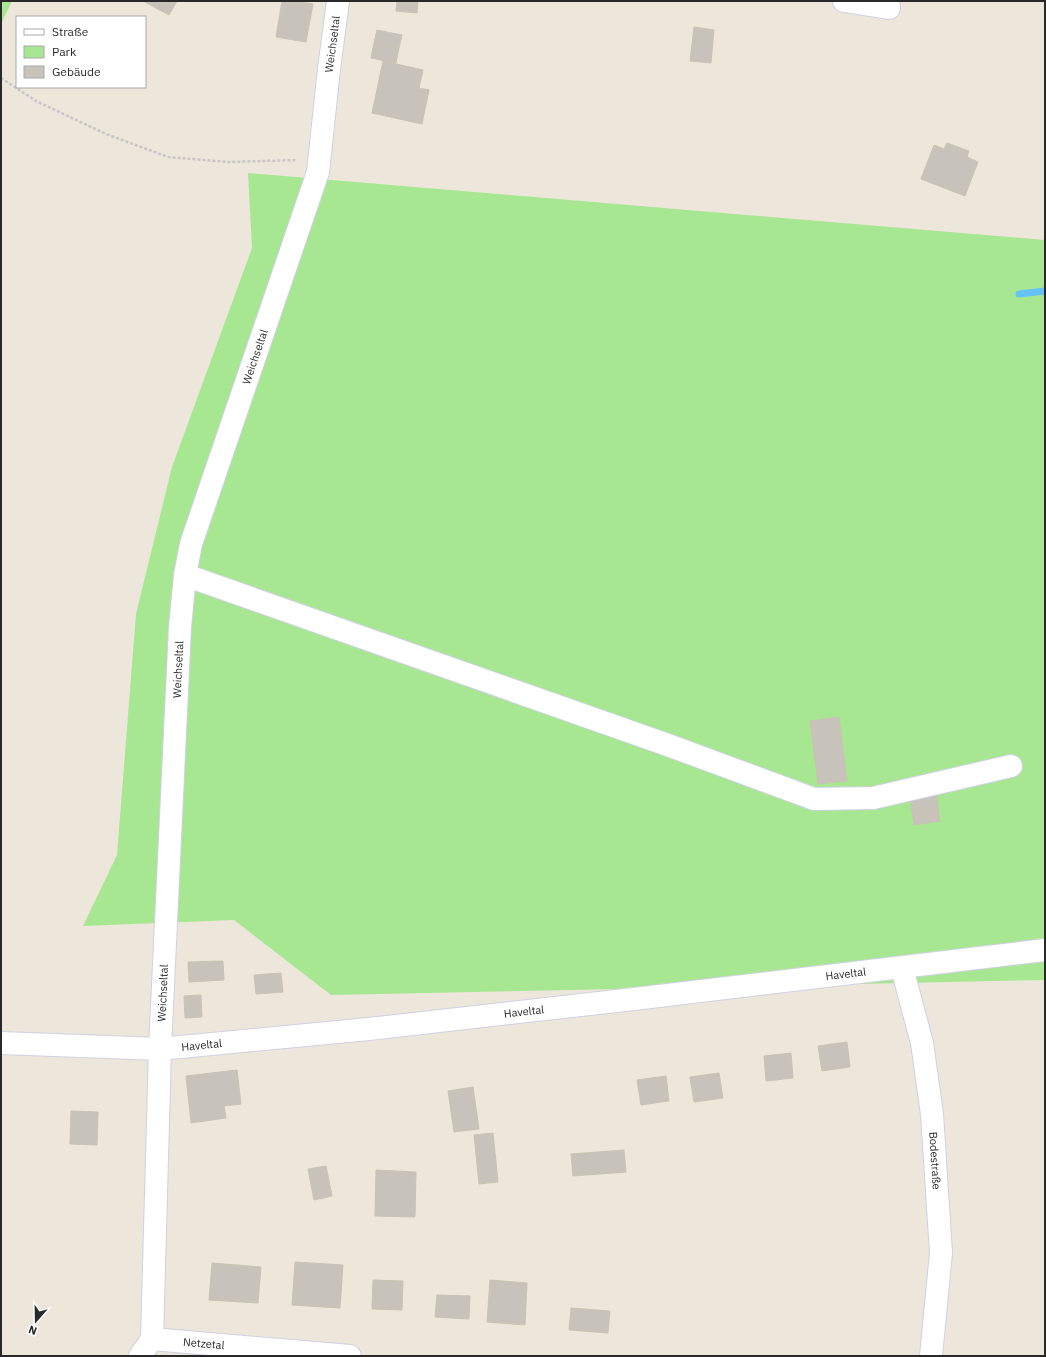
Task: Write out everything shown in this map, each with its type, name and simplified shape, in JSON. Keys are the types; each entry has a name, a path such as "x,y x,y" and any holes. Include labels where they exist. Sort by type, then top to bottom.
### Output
{"street":[{"name":"Weichseltal","path":"146,1348 180,627 185,575 191,544 318,172 338,1"},
{"path":"844,1 888,5"},
{"path":"185,575 665,744 814,799 873,798 1011,766"},
{"name":"Haveltal","path":"1,1043 160,1049 384,1027 902,968 1045,950"},
{"name":"Bodestraße","path":"902,968 922,1043 932,1114 941,1253 931,1356"},
{"name":"Netzetal","path":"146,1348 350,1356"}],"path":[{"path":"1,78 16,88"},
{"path":"16,88 36,101 106,134 168,157 228,162 320,160"}],"green space":[{"path":"1,1 12,1 1,24"},
{"path":"248,173 1045,240 1045,980 331,995 234,920 83,926 117,855 136,614 172,467 252,248"}],"building":[{"path":"143,1 177,1 169,15"},
{"path":"282,1 295,1 313,4 306,42 276,37"},
{"path":"397,1 418,1 417,13 396,11"},
{"path":"694,27 714,30 711,63 690,61"},
{"path":"377,30 402,35 399,48 374,43"},
{"path":"374,43 399,48 396,63 371,58"},
{"path":"383,61 423,70 419,88 429,90 422,124 372,113"},
{"path":"947,143 969,151 967,157 978,162 965,196 921,179 934,145 944,149"},
{"path":"839,717 847,781 818,784 810,721"},
{"path":"936,794 940,821 914,825 910,798"},
{"path":"223,961 224,980 189,982 188,962"},
{"path":"281,973 283,992 256,994 254,975"},
{"path":"201,995 202,1017 185,1018 184,996"},
{"path":"847,1042 850,1067 822,1071 818,1046"},
{"path":"791,1053 793,1078 766,1081 764,1056"},
{"path":"237,1070 241,1104 224,1106 226,1118 191,1123 186,1076"},
{"path":"719,1073 723,1098 694,1102 690,1077"},
{"path":"666,1076 669,1101 641,1105 637,1080"},
{"path":"473,1087 479,1129 454,1132 448,1091"},
{"path":"71,1111 98,1112 97,1145 70,1144"},
{"path":"493,1133 498,1182 479,1184 474,1135"},
{"path":"624,1150 626,1172 573,1176 571,1154"},
{"path":"326,1166 332,1196 314,1200 308,1169"},
{"path":"376,1170 416,1172 415,1217 375,1216"},
{"path":"295,1262 343,1265 340,1308 292,1305"},
{"path":"212,1263 261,1267 258,1303 209,1300"},
{"path":"373,1280 403,1281 402,1310 372,1309"},
{"path":"490,1280 527,1283 525,1325 487,1322"},
{"path":"437,1295 470,1296 469,1319 435,1317"},
{"path":"571,1308 610,1311 608,1333 569,1330"}],"waterway":[{"path":"1019,294 1045,291"}]}
